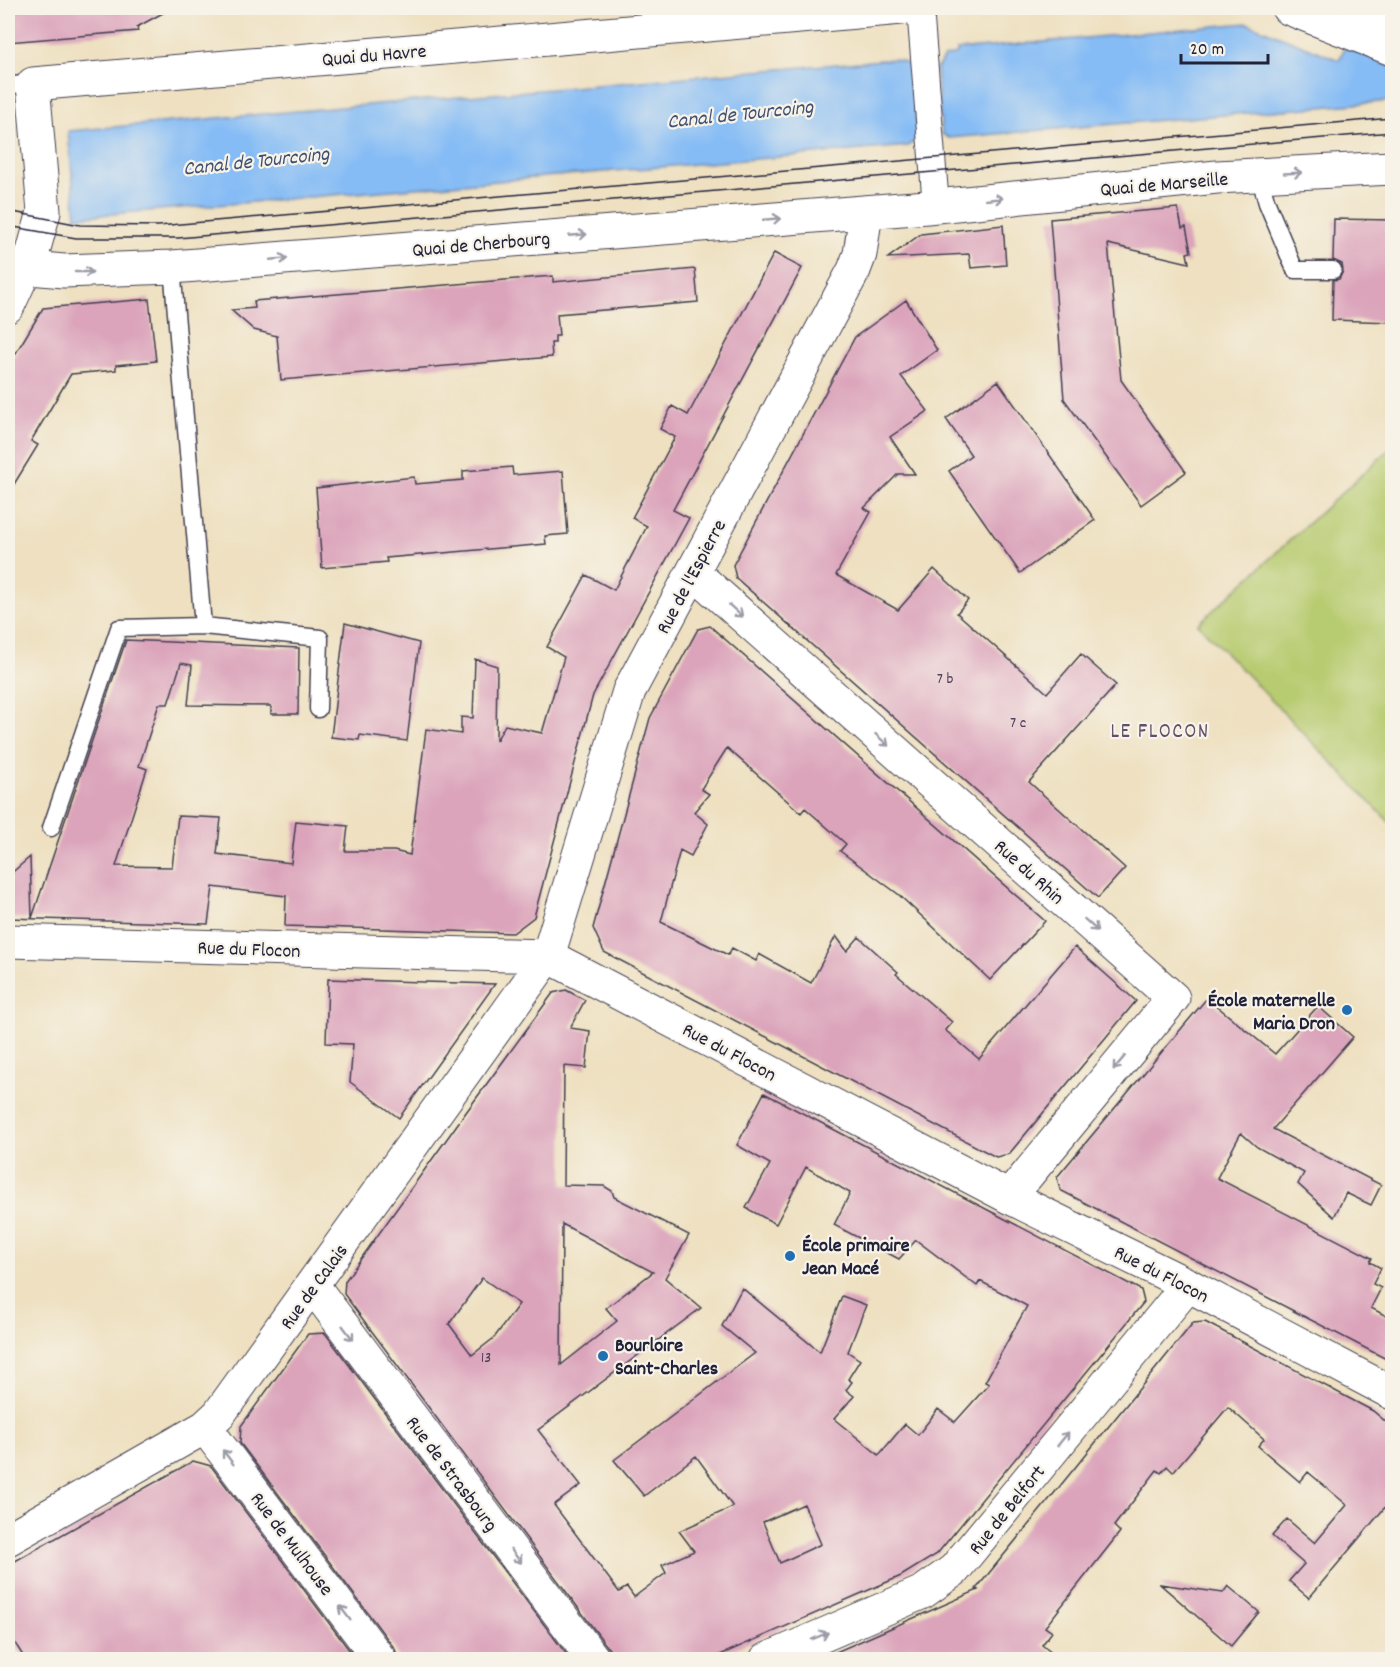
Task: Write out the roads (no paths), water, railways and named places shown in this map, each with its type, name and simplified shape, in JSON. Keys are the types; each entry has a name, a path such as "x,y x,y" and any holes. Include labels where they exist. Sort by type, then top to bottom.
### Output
{"street":[{"name":"Quai du Havre","path":"8,306 17,267 39,234 44,212 20,85 902,8"},
{"path":"920,8 936,206"},
{"path":"1288,8 1386,37"},
{"path":"1359,8 1386,37"},
{"name":"Quai de Marseille","path":"936,206 1259,175 1392,168"},
{"name":"Quai de Cherbourg","path":"17,267 92,272 172,267 936,206"},
{"name":"Rue de l'Espierre","path":"548,956 570,891 622,707 635,678 854,270 865,231 866,212"},
{"name":"Rue du Rhin","path":"693,572 1173,998 1009,1197"},
{"name":"Rue du Flocon","path":"8,941 548,956 1009,1197 1188,1285 1392,1393"},
{"name":"Rue de Calais","path":"8,1539 206,1427 229,1403 548,956"},
{"name":"Rue de Belfort","path":"766,1659 923,1592 954,1570 1188,1285"},
{"name":"Rue de Strasbourg","path":"313,1286 594,1659"},
{"name":"Rue de Mulhouse","path":"206,1427 380,1659"}],"lane":[{"path":"1259,175 1267,204 1295,270 1333,270"},
{"path":"172,267 203,626"},
{"path":"51,828 119,628 203,626 320,638 318,709"}],"water":[{"path":"1247,23 1339,60 1345,47 1392,67 1392,101 949,138 942,134 936,70 944,57 957,54 957,50"},
{"name":"Canal de Tourcoing","path":"894,59 906,63 913,69 917,135 914,142 908,146 76,217 68,131"}],"tram line":[{"path":"8,211 80,225 158,226 1392,118"},
{"path":"8,226 76,238 178,238 1392,132"}],"place":[{"name":"École maternelle Maria Dron","path":"1347,1010"},
{"name":"École primaire Jean Macé","path":"790,1256"},
{"name":"Bourloire Saint-Charles","path":"603,1356"}],"district":[{"name":"LE FLOCON","path":"1160,730"}]}
